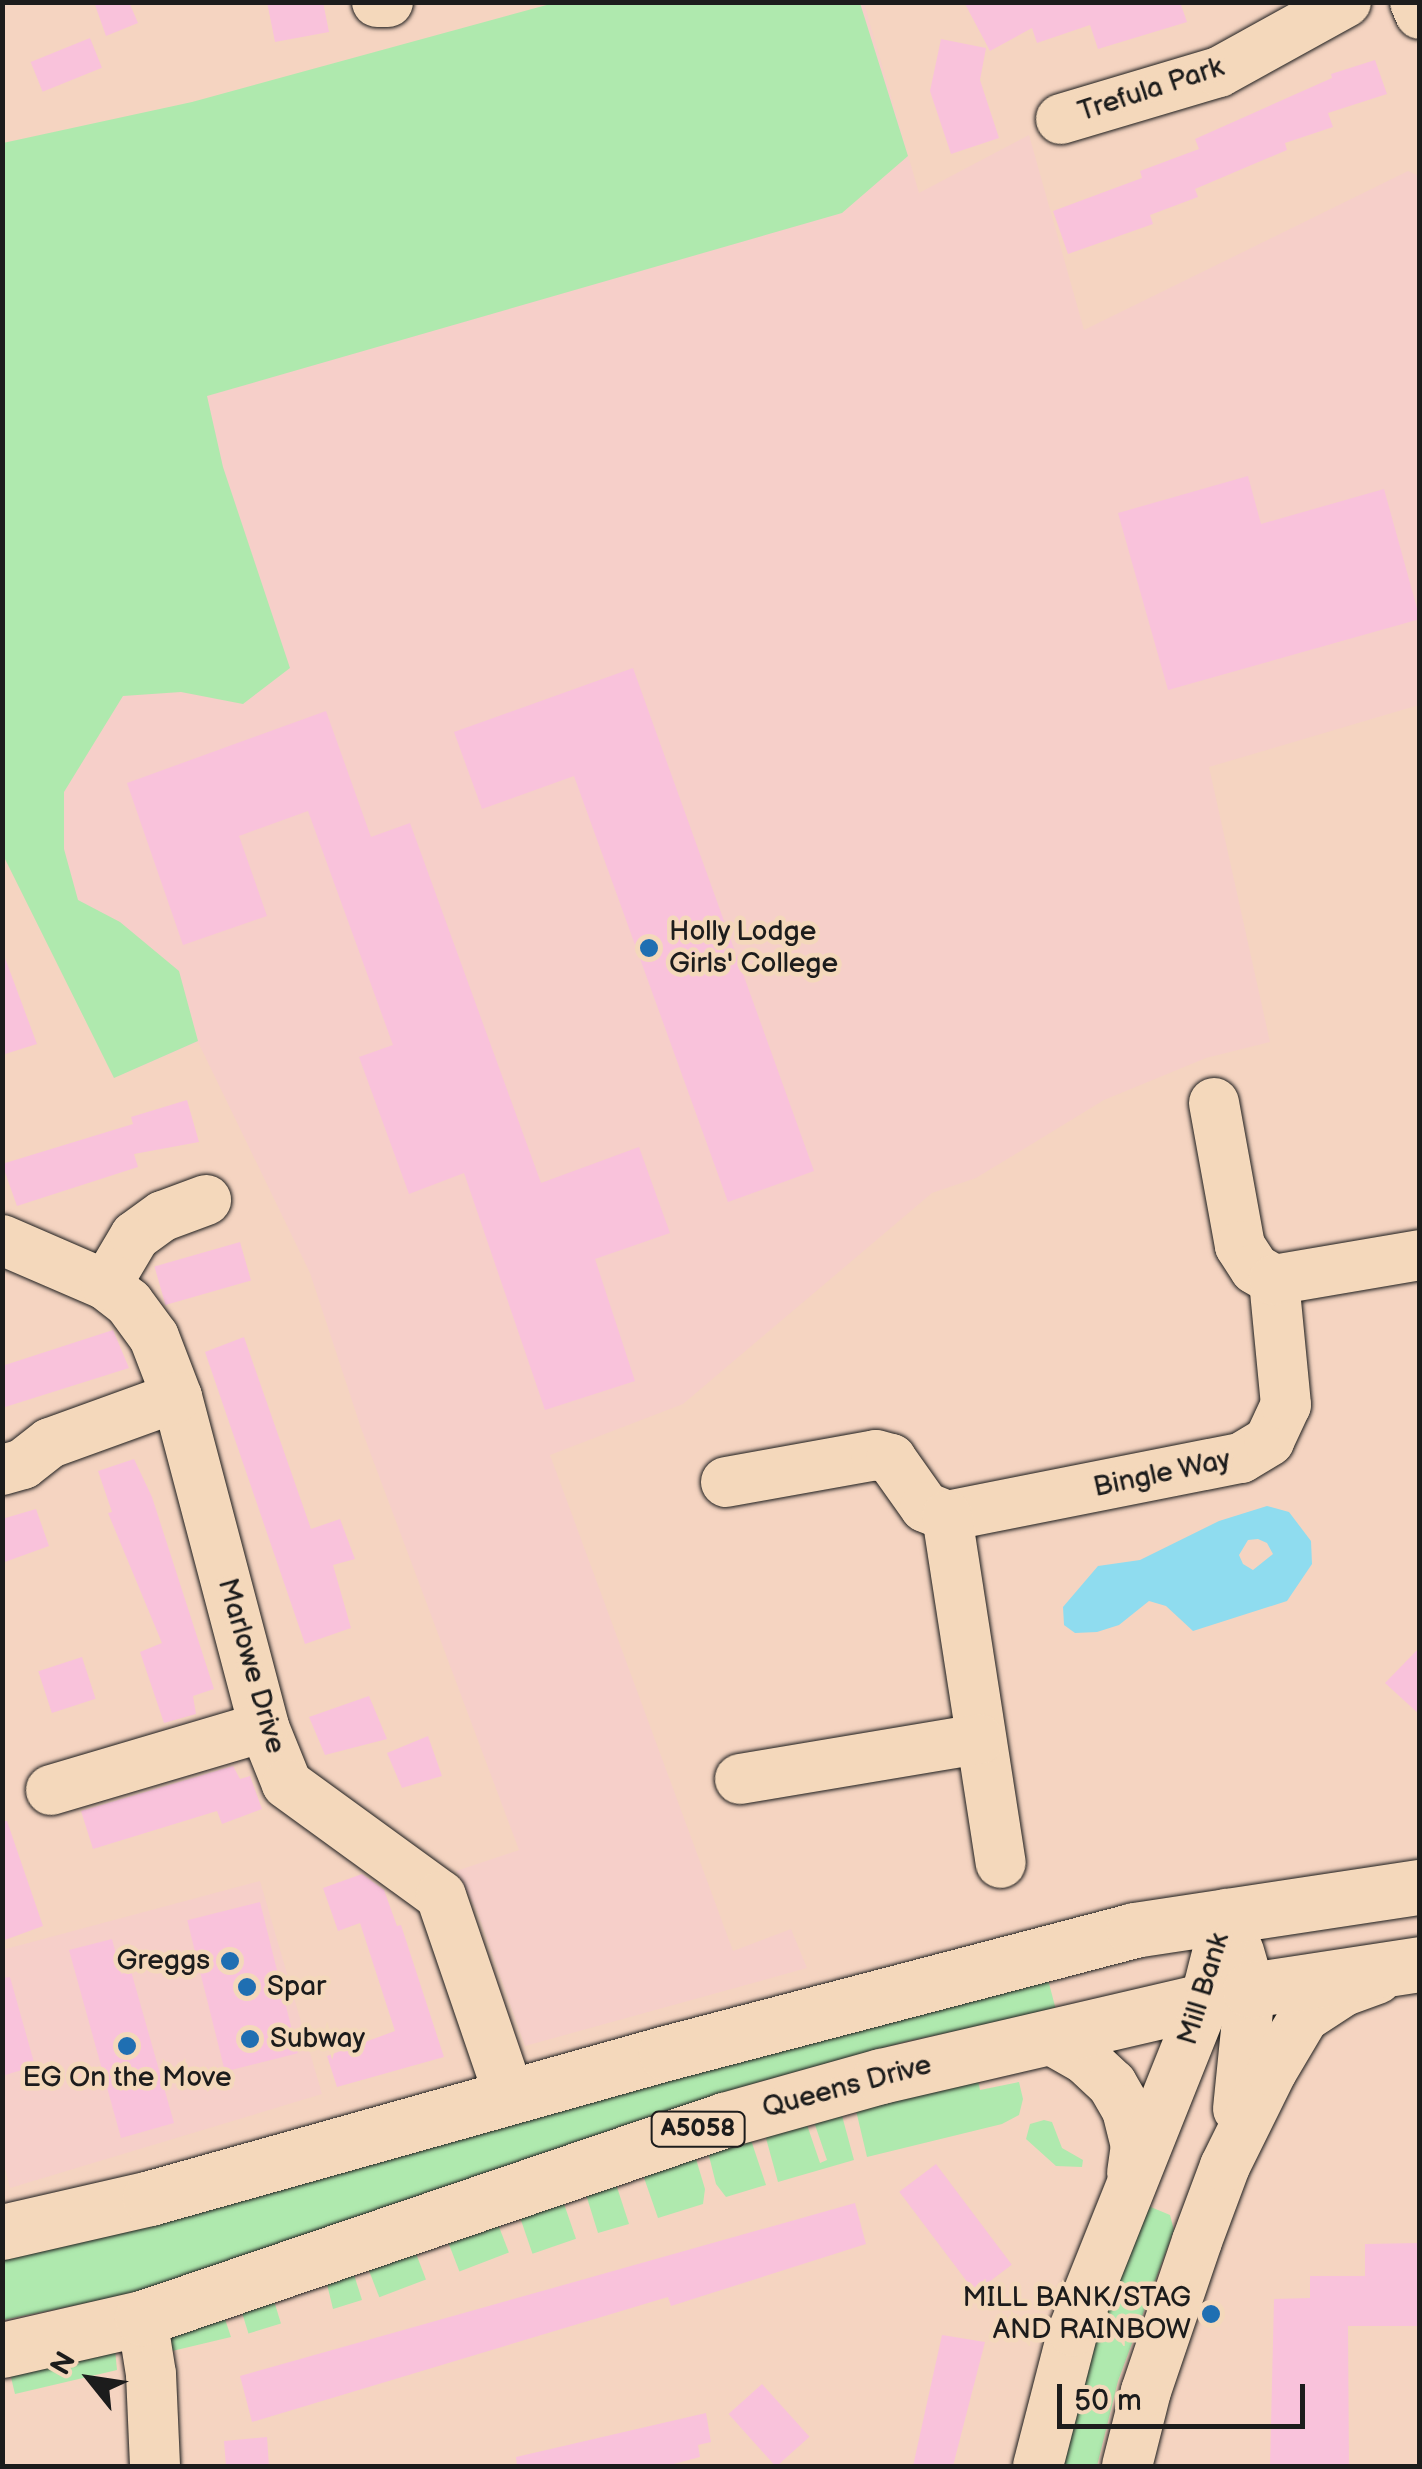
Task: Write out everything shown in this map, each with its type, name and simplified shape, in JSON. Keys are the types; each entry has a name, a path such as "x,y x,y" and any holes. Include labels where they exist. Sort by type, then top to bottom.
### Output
{"highway":[{"path":"2,2232 150,2198 1134,1930 1420,1888"},
{"name":"Queens Drive","path":"2,2350 142,2318 724,2120 881,2076 1228,1995 1415,1965"}],"street":[{"path":"377,2 388,2"},
{"name":"Trefula Park","path":"1061,118 1202,78 1346,2"},
{"path":"1415,2 1420,14"},
{"path":"1214,1104 1240,1246 1255,1269 1274,1280 1420,1255"},
{"path":"106,1284 135,1236 163,1216 206,1200"},
{"name":"Marlowe Drive","path":"2,1240 106,1284 129,1303 154,1337 177,1398 264,1727 286,1784 441,1896 510,2098"},
{"name":"Bingle Way","path":"948,1516 1240,1458 1269,1441 1286,1405 1274,1280"},
{"path":"2,1470 23,1464 50,1444 177,1398"},
{"path":"726,1482 876,1455 891,1459 925,1507 948,1516 1001,1864"},
{"path":"51,1790 264,1727"},
{"path":"740,1778 980,1740"},
{"name":"Mill Bank","path":"1127,2466 1146,2392 1225,2166 1244,2085 1228,1995 1227,1914"},
{"name":"Mill Bank","path":"1225,2166 1304,2017 1344,1991 1415,1965"},
{"name":"Mill Bank","path":"1038,2466 1074,2332 1130,2192 1228,1995"},
{"name":"Mill Bank","path":"1048,2038 1105,2076 1127,2110 1136,2144 1130,2192"},
{"path":"142,2318 151,2374 155,2466"}],"shaded area":[{"name":"Holly Lodge Girls' College","path":"765,2 864,3 919,193 1029,135 1084,330 1408,171 1419,176 1419,705 1209,767 1270,1042 1206,1058 1104,1100 976,1178 932,1193 683,1404 550,1455 733,1951 791,1929 807,1968 525,2046 477,1911 456,1871 519,1850 361,1428 310,1273 198,1042 114,1078 3,855 3,201"},
{"path":"260,1881 322,2094 10,2188 2,2156 2,1950"}],"green space":[{"path":"554,3 860,3 908,156 842,213 207,396 223,467 290,668 243,704 181,692 123,696 64,792 64,849 78,900 120,922 179,971 198,1041 114,1078 3,855 3,143 192,102"},
{"path":"1046,1972 1056,2010 908,2041 759,2082 160,2288 3,2320 3,2259"},
{"path":"976,2072 980,2090 1019,2082 1023,2099 1019,2115 1002,2124 867,2157 854,2102"},
{"path":"841,2112 854,2160 778,2182 764,2131 804,2116 820,2163 827,2160 812,2116"},
{"path":"1052,2122 1062,2148 1083,2160 1082,2167 1056,2166 1026,2139 1030,2124"},
{"path":"748,2131 766,2185 726,2197 716,2184 706,2144"},
{"path":"693,2149 705,2189 703,2204 658,2218 642,2172"},
{"path":"615,2181 629,2224 598,2233 583,2185"},
{"path":"562,2198 576,2239 533,2254 519,2213"},
{"path":"1146,2205 1170,2215 1174,2230 1118,2381 1097,2466 1054,2466 1071,2393"},
{"path":"496,2219 509,2253 459,2272 447,2238"},
{"path":"412,2243 426,2279 379,2297 365,2261"},
{"path":"351,2265 362,2300 333,2309 325,2276"},
{"path":"271,2291 281,2324 248,2333 238,2301"},
{"path":"222,2310 231,2337 168,2352 167,2332"},
{"path":"115,2350 117,2370 15,2394 9,2369"}],"water":[{"path":"1267,1506 1289,1512 1311,1541 1312,1564 1287,1601 1193,1631 1166,1606 1149,1601 1119,1625 1097,1632 1075,1633 1064,1625 1063,1607 1098,1566 1140,1560 1219,1521","holes":["1248,1540 1267,1543 1273,1554 1253,1570 1243,1564 1239,1555"]}],"building":[{"path":"94,2 129,2 138,23 106,36"},
{"path":"267,2 323,2 329,32 275,42"},
{"path":"964,2 1180,2 1187,22 1098,49 1090,25 1037,43 1032,28 990,51"},
{"path":"90,38 102,68 43,92 31,62"},
{"path":"941,39 986,48 980,80 999,138 951,154 930,91"},
{"path":"1375,60 1387,94 1328,113 1333,127 1285,143 1287,150 1195,189 1198,197 1150,215 1153,224 1068,254 1053,211 1142,178 1140,171 1199,149 1195,139 1332,78 1331,74"},
{"path":"1248,476 1261,524 1384,489 1420,619 1168,690 1118,513"},
{"path":"633,668 814,1171 728,1202 574,776 482,809 454,732"},
{"path":"326,711 371,837 410,823 541,1183 639,1147 670,1233 595,1259 635,1381 545,1410 464,1173 409,1194 359,1057 393,1045 308,811 239,836 267,916 183,945 127,783"},
{"path":"5,958 37,1044 2,1055 2,959"},
{"path":"187,1100 199,1142 134,1154 138,1167 17,1206 2,1164 133,1124 131,1117"},
{"path":"240,1242 251,1280 165,1305 154,1267"},
{"path":"113,1330 129,1368 2,1408 2,1366"},
{"path":"244,1337 311,1529 340,1519 355,1559 333,1565 351,1628 305,1644 205,1352"},
{"path":"134,1459 152,1497 214,1689 193,1696 196,1714 164,1723 140,1652 162,1643 108,1513 112,1512 98,1471"},
{"path":"36,1509 49,1546 2,1563 2,1519"},
{"path":"1420,1647 1420,1715 1385,1683"},
{"path":"82,1657 96,1699 52,1713 38,1671"},
{"path":"369,1696 387,1739 325,1755 309,1717"},
{"path":"428,1736 442,1776 402,1788 387,1753"},
{"path":"233,1766 240,1779 250,1776 262,1809 222,1824 217,1811 93,1849 81,1811"},
{"path":"2,1821 7,1821 43,1926 2,1941"},
{"path":"362,1874 384,1890 397,1926 401,1925 444,2057 337,2087 327,2056 395,2031 360,1923 338,1931 323,1888"},
{"path":"260,1902 298,2053 225,2072 187,1920"},
{"path":"112,1939 121,1974 131,1971 174,2123 121,2138 69,1950"},
{"path":"10,1977 35,2066 2,2076 2,1978"},
{"path":"936,2164 1012,2265 975,2292 899,2192"},
{"path":"855,2203 866,2244 671,2306 668,2297 252,2422 240,2376"},
{"path":"1420,2243 1420,2326 1348,2326 1349,2466 1270,2466 1274,2299 1310,2298 1310,2276 1365,2276 1365,2244"},
{"path":"942,2335 985,2342 953,2466 913,2466"},
{"path":"762,2384 810,2437 775,2466 729,2414"},
{"path":"706,2413 711,2442 698,2445 700,2457 666,2466 517,2466 516,2457"},
{"path":"267,2437 269,2466 226,2466 224,2441"}],"place":[{"name":"Holly Lodge Girls' College","path":"649,948"},
{"name":"Greggs","path":"230,1961"},
{"name":"Spar","path":"247,1987"},
{"name":"Subway","path":"250,2039"},
{"name":"EG On the Move","path":"127,2046"},
{"name":"MILL BANK/STAG AND RAINBOW","path":"1211,2314"}]}
